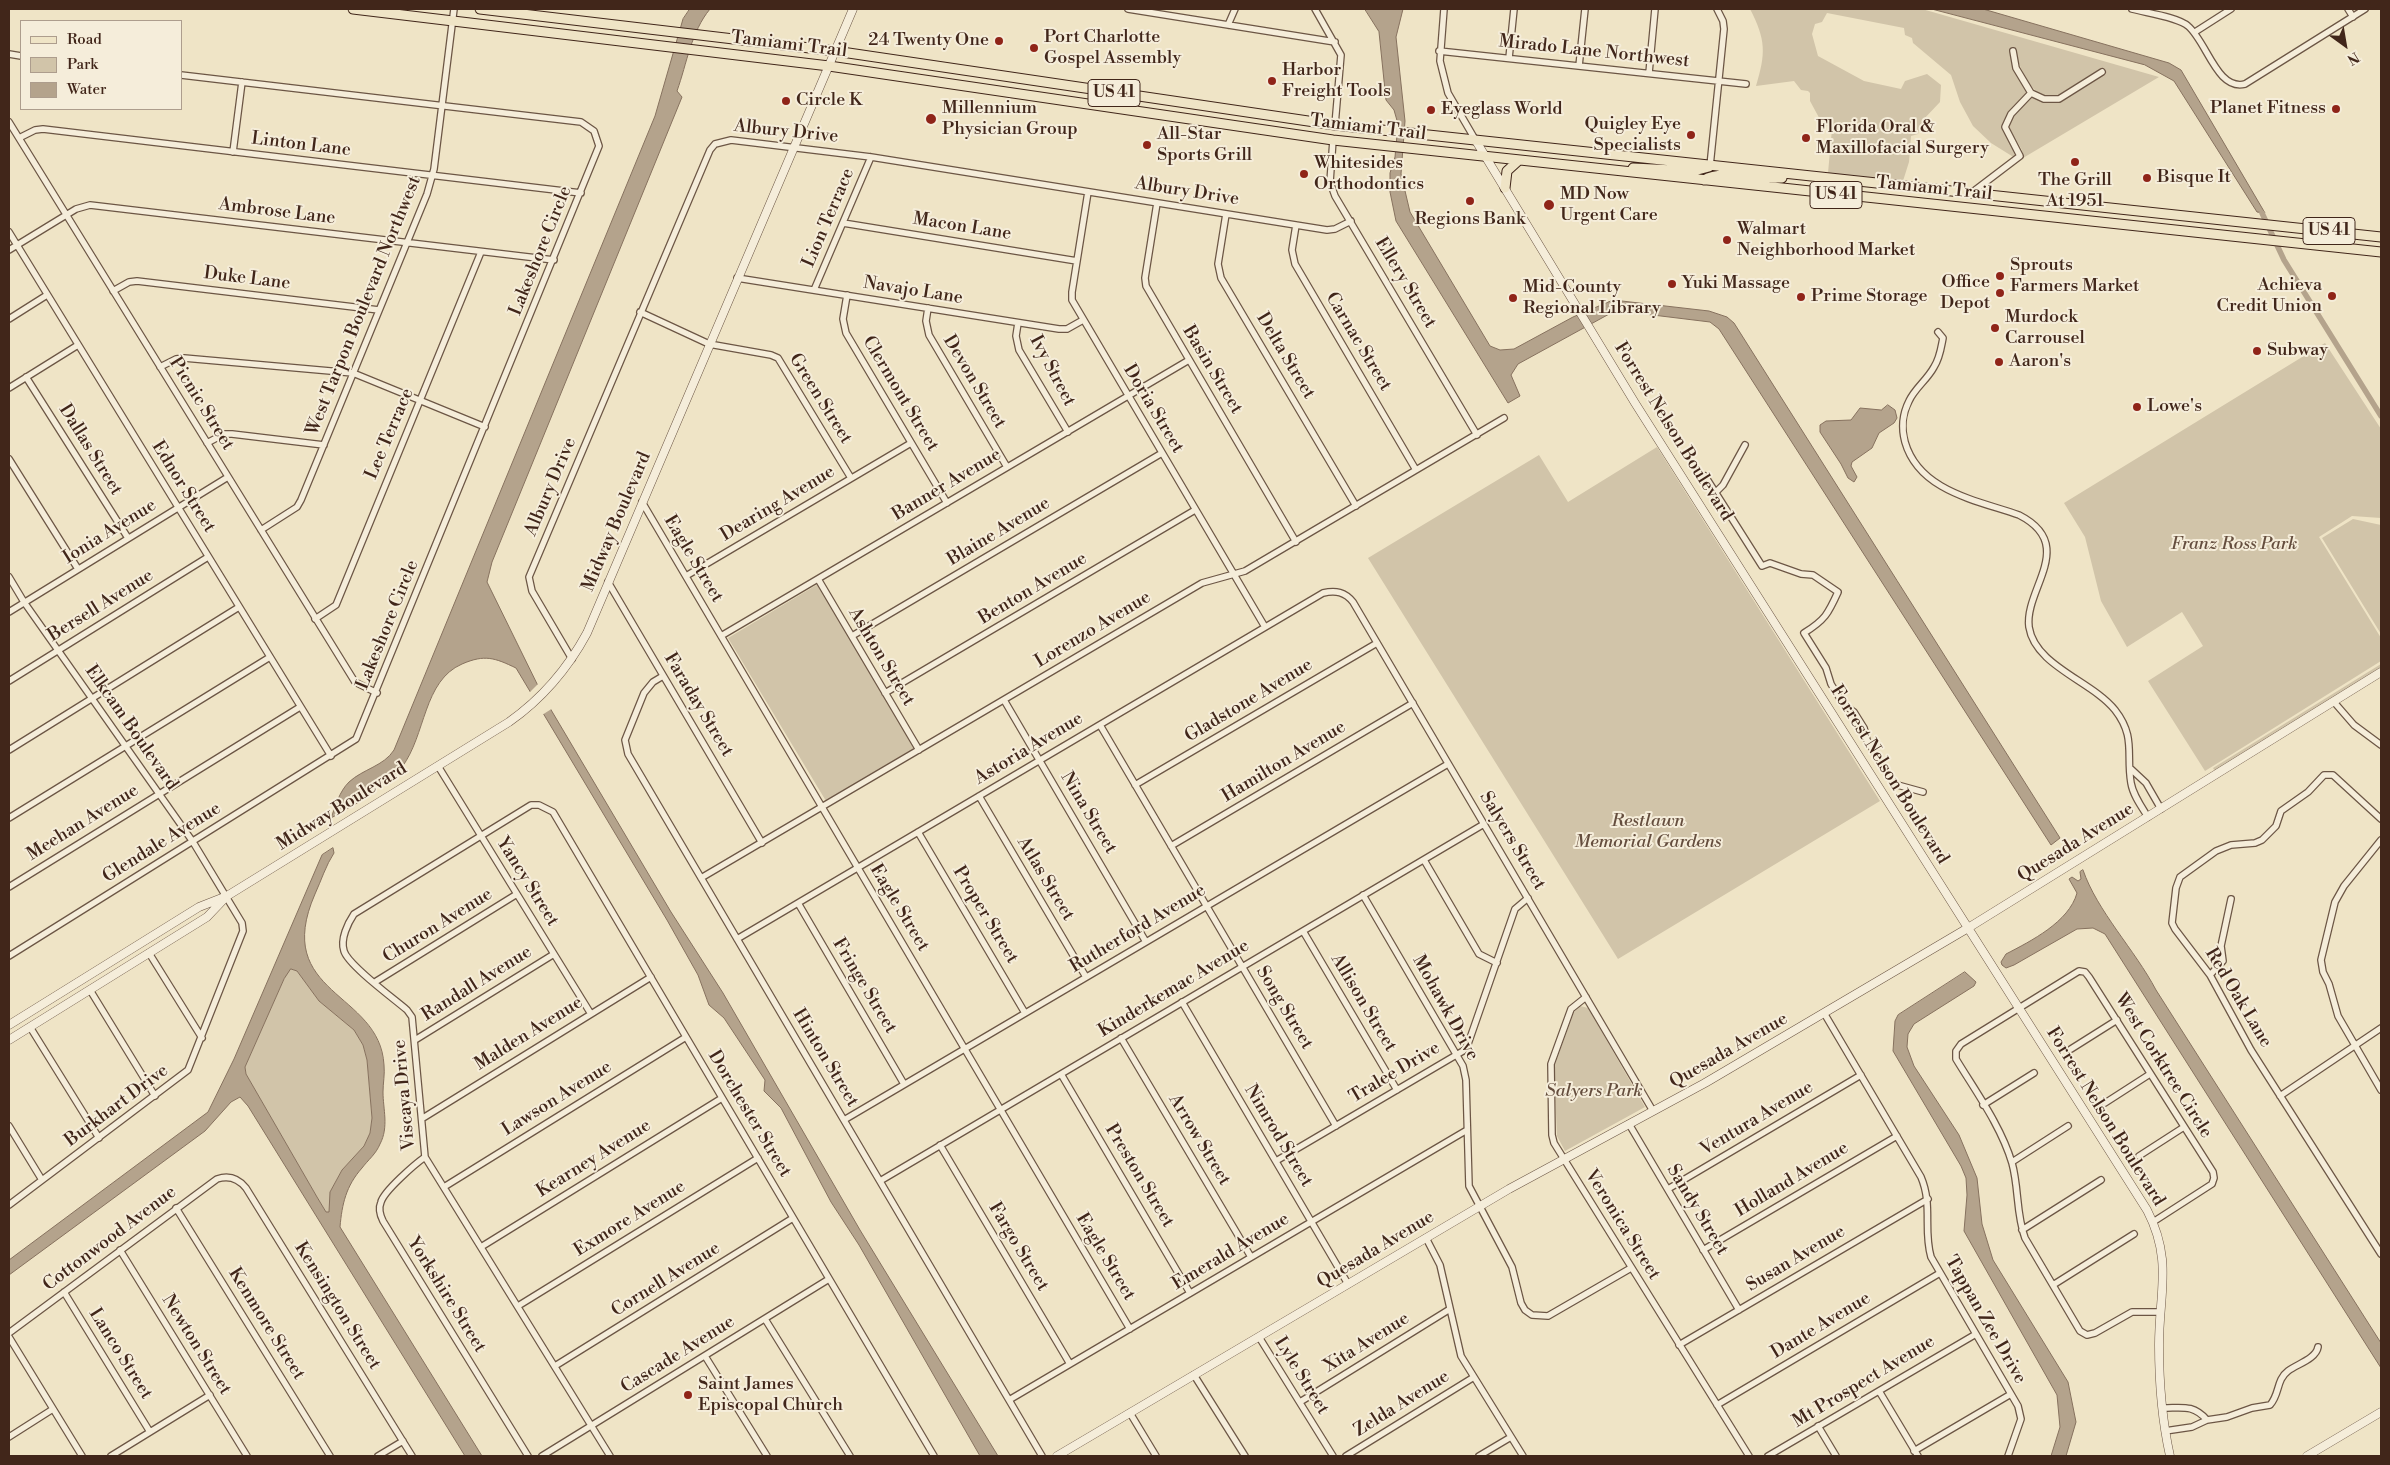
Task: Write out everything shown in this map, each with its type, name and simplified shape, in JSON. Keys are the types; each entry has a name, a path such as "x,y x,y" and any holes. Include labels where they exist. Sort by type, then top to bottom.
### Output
{"main road":[{"name":"Tamiami Trail","path":"354,9 829,66 1302,136 1391,147 2381,252"},
{"name":"Tamiami Trail","path":"480,9 835,51 1358,128 2380,237"},
{"path":"1302,136 1322,133 1335,125"},
{"path":"1333,140 1341,133 1358,128"},
{"path":"1505,188 1507,171 1518,161"},
{"path":"1598,169 1654,168 1694,171 1710,166"},
{"path":"1703,180 1720,175 1768,179 1805,176"},
{"path":"2124,225 2126,210"},
{"path":"2320,246 2345,240 2350,233"},
{"path":"2350,249 2356,243 2380,237"}],"street":[{"name":"West Tarpon Boulevard Northwest","path":"261,530 297,507 407,243 432,175 454,9"},
{"name":"Midway Boulevard","path":"9,1025 199,907 227,896 509,722 532,706 547,690 572,659 587,633 792,148 853,9"},
{"path":"1128,9 1157,11 1228,25 1335,42"},
{"path":"1228,25 1235,9"},
{"path":"1315,9 1335,42 1342,62 1335,125"},
{"path":"1444,9 1439,51 1448,93 1476,141"},
{"path":"1509,58 1514,9"},
{"path":"1579,66 1585,9"},
{"path":"1649,73 1655,9"},
{"path":"1710,166 1724,29 1723,21 1716,9"},
{"path":"2132,9 2145,10 2181,22 2194,32 2227,82 2239,85 2245,84 2366,9"},
{"path":"2194,32 2231,9"},
{"path":"2348,9 2353,17"},
{"name":"Mirado Lane Northwest","path":"1439,51 1746,84"},
{"path":"2013,51 2016,68 2030,92 2044,99 2059,99 2102,72"},
{"name":"Lakeshore Circle","path":"182,75 580,122 588,126 598,138 599,146 581,193 356,739 331,756"},
{"path":"233,152 242,82"},
{"path":"1970,194 2020,156 2005,126 2011,114 2030,92"},
{"name":"Picnic Street","path":"9,122 315,619 356,682 376,692"},
{"name":"Linton Lane","path":"19,138 35,130 43,129 581,193"},
{"name":"Albury Drive","path":"572,659 532,591 529,577 710,150 723,141 731,140 871,157 1296,225 1335,229 1351,221"},
{"name":"Ellery Street","path":"1333,140 1330,182 1477,435"},
{"name":"Forrest Nelson Boulevard","path":"1476,141 1578,309 2153,1222 2159,1238 2164,1264 2159,1368 2170,1456"},
{"name":"Lion Terrace","path":"814,290 871,157"},
{"name":"Doria Street","path":"1088,192 1072,300 1265,627"},
{"name":"Basin Street","path":"1157,203 1145,278 1146,286 1296,542"},
{"name":"Ambrose Lane","path":"9,250 82,206 90,205 554,260"},
{"name":"Delta Street","path":"1226,214 1218,264 1222,278 1356,506"},
{"name":"Macon Lane","path":"843,224 1077,261"},
{"name":"Carnac Street","path":"1296,225 1292,250 1295,264 1416,470"},
{"name":"Ednor Street","path":"9,232 331,756"},
{"name":"Lee Terrace","path":"315,619 336,605 481,252"},
{"name":"Navajo Lane","path":"737,278 1059,329 1067,328 1083,320"},
{"name":"Duke Lane","path":"113,291 129,282 137,281 379,310"},
{"path":"9,319 47,295"},
{"name":"Clermont Street","path":"847,295 843,319 844,327 947,503"},
{"name":"Devon Street","path":"928,308 926,321 929,335 1007,467"},
{"name":"Green Street","path":"640,312 709,344 771,354 778,358 851,478"},
{"name":"Ivy Street","path":"1018,323 1016,336 1019,350 1068,432"},
{"path":"1938,332 1943,338 1937,361 1912,394 1904,412 1903,431 1909,456 1920,471 1935,484 2019,516 2027,520 2039,532 2045,546 2047,559 2030,610 2031,636 2038,648 2048,658 2101,696 2116,711 2129,738 2133,792 2148,817"},
{"path":"9,388 78,345"},
{"path":"160,367 176,358 184,358 353,373 485,428"},
{"name":"Banner Avenue","path":"721,636 1189,360"},
{"name":"Dallas Street","path":"26,377 128,538"},
{"name":"Lorenzo Avenue","path":"701,878 1202,583 1245,571 1504,418"},
{"path":"207,444 224,434 232,434 324,445"},
{"name":"Dearing Avenue","path":"686,576 911,442"},
{"path":"1715,493 1723,485 1745,445"},
{"name":"Blaine Avenue","path":"852,636 1162,453"},
{"path":"9,459 78,569"},
{"path":"1705,476 1762,566 1770,563 1801,574 1813,574 1838,592 1828,615 1822,622 1804,633 1826,668 1830,684 1844,705 1854,712 1864,728 1867,740 1894,784 1923,792"},
{"name":"Ionia Avenue","path":"9,612 228,477"},
{"name":"Eagle Street","path":"642,502 1130,1329"},
{"name":"Benton Avenue","path":"885,693 1195,510"},
{"name":"Bersell Avenue","path":"9,681 208,557"},
{"name":"Elkcam Boulevard","path":"9,577 24,602 193,842 227,896"},
{"name":"Ashton Street","path":"818,579 919,750"},
{"name":"Faraday Street","path":"608,582 762,843"},
{"name":"Astoria Avenue","path":"737,939 1323,593 1339,592"},
{"name":"Salyers Street","path":"1339,592 1348,596 1353,602 1653,1111"},
{"path":"9,750 239,607"},
{"name":"Gladstone Avenue","path":"1135,785 1377,643"},
{"path":"9,818 270,657"},
{"name":"Quesada Avenue","path":"1057,1456 1479,1207 1653,1111 1968,928 2381,672"},
{"name":"Hinton Street","path":"663,676 653,682 644,693 625,740 626,748 1042,1456"},
{"name":"Nina Street","path":"1004,700 1146,942"},
{"path":"2334,702 2354,725 2381,746"},
{"name":"Hamilton Avenue","path":"1171,846 1413,703"},
{"name":"Meehan Avenue","path":"9,887 300,707"},
{"name":"Song Street","path":"1100,725 1336,1126"},
{"name":"Glendale Avenue","path":"9,956 331,756"},
{"name":"Rutherford Avenue","path":"844,1120 1448,764"},
{"name":"Yancy Street","path":"438,766 591,1014"},
{"path":"2131,769 2146,783 2161,808"},
{"name":"Red Oak Lane","path":"2381,819 2333,775 2324,775 2308,792 2281,811 2276,826 2262,840 2231,845 2216,850 2180,877 2176,888 2172,923 2175,930 2210,974 2240,1031 2381,1254"},
{"name":"Atlas Street","path":"979,796 1086,978"},
{"name":"Dorchester Street","path":"526,807 539,805 553,812 934,1456"},
{"name":"Viscaya Drive","path":"526,807 354,914 342,941 343,949 351,962 407,1010 414,1024 425,1157 610,1456"},
{"name":"Kinderkemac Avenue","path":"880,1180 1484,824"},
{"name":"Proper Street","path":"918,832 1025,1013"},
{"path":"2381,840 2344,886 2335,902 2321,960 2323,972 2329,984 2338,1016 2381,1090"},
{"path":"1424,860 1479,954 1497,963"},
{"name":"Churon Avenue","path":"375,982 517,894"},
{"name":"Mohawk Drive","path":"1363,895 1457,1054 1465,1073 1469,1186 1512,1266 1521,1304 1532,1315 1540,1317 1554,1314 1631,1268"},
{"name":"Midway Boulevard","path":"9,1040 207,917 227,896"},
{"name":"Burkhart Drive","path":"9,1206 188,1070 244,931 242,923 227,896"},
{"name":"Tralee Drive","path":"1276,1161 1457,1054 1468,1044 1515,909 1528,898"},
{"path":"2210,974 2223,961 2222,946 2231,899"},
{"name":"Fringe Street","path":"798,903 904,1084"},
{"name":"Allison Street","path":"1303,931 1396,1090"},
{"path":"149,953 202,1038"},
{"name":"Randall Avenue","path":"415,1040 554,954"},
{"name":"West Corktree Circle","path":"2019,1008 2079,971 2085,972 2213,1172 2212,1184 2153,1222"},
{"name":"Malden Avenue","path":"423,1118 651,977"},
{"path":"90,990 155,1096"},
{"name":"Veronica Street","path":"1586,997 1571,1009 1551,1064 1552,1136 1563,1160 1749,1456"},
{"name":"Nimrod Street","path":"1182,1002 1348,1284"},
{"path":"2019,1008 1961,1044 1956,1051 1956,1059 2002,1137 2012,1162 2022,1230 2080,1331 2087,1334 2103,1328 2132,1312 2161,1312"},
{"name":"Tappan Zee Drive","path":"1824,1013 1921,1176 1928,1199 1929,1251 2018,1406 2020,1419 2008,1456"},
{"path":"2071,1049 2117,1020"},
{"path":"30,1027 99,1138"},
{"path":"2280,1096 2357,1046 2381,1028"},
{"name":"Lawson Avenue","path":"444,1187 686,1037"},
{"name":"Arrow Street","path":"1121,1038 1251,1258"},
{"path":"1983,1105 2034,1073"},
{"name":"Preston Street","path":"1061,1074 1190,1293"},
{"path":"2105,1102 2150,1074"},
{"name":"Ventura Avenue","path":"1668,1189 1861,1075"},
{"name":"Kearney Avenue","path":"481,1247 722,1098"},
{"name":"Sandy Street","path":"1629,1124 1739,1310"},
{"path":"9,1126 42,1180"},
{"path":"2012,1162 2068,1126"},
{"path":"2139,1156 2184,1127"},
{"name":"Emerald Avenue","path":"1009,1400 1467,1130"},
{"name":"Holland Avenue","path":"1703,1250 1897,1136"},
{"name":"Fargo Street","path":"940,1145 1070,1364"},
{"name":"Yorkshire Street","path":"425,1157 412,1166 381,1200 379,1211 382,1221 528,1456"},
{"name":"Exmore Avenue","path":"518,1306 758,1158"},
{"name":"Cottonwood Avenue","path":"9,1335 217,1178 232,1177"},
{"name":"Kensington Street","path":"232,1177 241,1182 246,1188 412,1456"},
{"path":"2022,1230 2101,1180"},
{"name":"Susan Avenue","path":"1679,1345 1928,1199"},
{"name":"Kenmore Street","path":"176,1208 330,1456"},
{"name":"Cornell Avenue","path":"555,1366 793,1218"},
{"path":"2053,1285 2134,1234"},
{"path":"1426,1238 1440,1265 1458,1348 1523,1456"},
{"name":"Newton Street","path":"120,1250 246,1456"},
{"name":"Dante Avenue","path":"1717,1405 1940,1273"},
{"name":"Cascade Avenue","path":"542,1456 829,1279"},
{"name":"Lanco Street","path":"64,1292 150,1432"},
{"name":"Xita Avenue","path":"1300,1402 1450,1309"},
{"path":"765,1319 850,1456"},
{"name":"Mt Prospect Avenue","path":"1768,1456 1976,1334"},
{"path":"9,1335 82,1456"},
{"name":"Lyle Street","path":"1259,1337 1333,1456"},
{"path":"2166,1431 2192,1427 2206,1420 2227,1417 2252,1408 2270,1405 2279,1390 2279,1380 2287,1371 2314,1355 2318,1347"},
{"path":"705,1356 767,1456"},
{"path":"1194,1375 1245,1456"},
{"name":"Zelda Avenue","path":"1346,1456 1474,1377"},
{"path":"1879,1391 1916,1454 2011,1394"},
{"path":"111,1456 210,1395"},
{"path":"2163,1408 2190,1408 2199,1411 2206,1420"},
{"path":"9,1437 53,1409"},
{"path":"2307,1456 2381,1412"},
{"path":"1130,1413 1156,1456"},
{"path":"1818,1426 1836,1456"},
{"path":"1479,1456 1511,1437"},
{"path":"378,1456 403,1441"}],"green space":[{"path":"1750,9 1922,9 2159,77 2023,158 2022,150 2008,126 2013,116 2031,96 2052,103 2060,102 2106,73 2103,69 2064,93 2054,96 2044,95 2036,91 2028,81 2017,58 2016,49 2011,49 2014,68 2027,92 2008,112 2002,125 2017,155 2015,158 1991,143 1973,126 1960,102 1951,75 1913,43 1912,38 1905,35 1904,28 1827,13 1822,22 1815,24 1812,34 1818,56 1864,81 1901,89 1905,81 1927,74 1941,85 1940,102 1923,120 1918,134 1911,136 1909,162 1903,181 1828,173 1832,129 1830,126 1823,125 1810,101 1810,93 1801,90 1794,81 1756,86 1762,64 1763,47 1759,29"},
{"name":"Franz Ross Park","path":"2325,343 2381,429 2381,518 2352,516 2319,537 2381,638 2381,661 2205,771 2148,681 2203,646 2182,612 2127,647 2101,601 2085,537 2064,503"},
{"name":"Restlawn Memorial Gardens","path":"1657,447 1880,801 1618,959 1368,558 1539,455 1568,502"},
{"path":"2353,519 2381,525 2381,634 2322,538"},
{"path":"818,584 915,749 826,801 728,638"},
{"path":"2381,664 2381,669 2215,771 2213,768"},
{"path":"291,969 297,971 319,1001 354,1030 363,1045 367,1060 372,1118 370,1133 364,1146 342,1170 330,1192 330,1212 326,1212 246,1074 245,1067 284,979"},
{"name":"Salyers Park","path":"1580,1006 1588,1008 1645,1107 1565,1151 1557,1136 1554,1067 1574,1012"}],"water":[{"path":"690,9 710,9 698,28 690,48 677,91 682,97 492,562 487,582 544,698 671,912 723,993 860,1230 998,1456 980,1456 859,1245 831,1202 781,1108 764,1091 765,1080 724,1018 709,1005 698,975 667,920 516,668 490,658 484,658 462,664 449,672 432,696 410,754 399,771 361,795 359,802 331,818 340,794 349,782 385,760 394,750 655,116 683,19"},
{"path":"1365,9 1403,9 1396,37 1405,121 1401,174 1410,212 1490,346 1500,350 1514,349 1573,317 1613,300 1709,311 1727,317 1734,323 2060,838 2051,845 1719,329 1710,322 1620,311 1611,313 1518,364 1511,375 1520,396 1508,403 1396,221 1390,192 1390,173 1395,157 1398,124 1394,110 1386,100 1379,32"},
{"path":"1932,9 1983,9 2169,63 2181,70 2265,213 2257,212 2174,81 2145,65"},
{"path":"1888,405 1895,410 1897,418 1894,423 1879,433 1872,448 1852,462 1851,466 1857,477 1854,482 1848,478 1820,432 1820,425 1826,421 1851,420 1860,408 1881,410"},
{"path":"333,848 334,853 315,894 305,927 307,953 316,973 365,1021 378,1041 384,1065 385,1125 383,1138 376,1151 352,1182 344,1203 340,1227 482,1456 465,1456 248,1106 240,1097 231,1102 205,1131 9,1275 9,1260 208,1112 234,1059 322,855","holes":["291,969 297,971 319,1001 354,1030 363,1045 367,1060 372,1118 370,1133 364,1146 342,1170 330,1192 329,1212 326,1212 317,1197 246,1074 245,1067 284,979"]},
{"path":"2083,870 2097,900 2138,960 2381,1343 2381,1368 2105,934 2093,928 2077,929 2014,965 2006,968 2002,965 2001,962 2006,954 2037,937 2058,922 2066,913 2077,893 2069,879 2072,877 2078,881 2081,879 2080,872"},
{"path":"1965,972 1976,982 1974,986 1914,1024 1908,1034 1907,1047 1914,1066 1959,1135 1977,1178 1982,1224 1993,1260 2068,1382 2076,1422 2066,1456 2051,1456 2060,1427 2057,1395 1964,1231 1967,1195 1966,1178 1961,1166 1893,1051 1895,1021 1898,1015"}],"pier":[{"path":"539,683 553,708 542,715 529,693"}],"waterway":[{"path":"2262,213 2284,260 2381,416"}],"place":[{"name":"24 Twenty One","path":"999,41"},
{"name":"Port Charlotte Gospel Assembly","path":"1034,48"},
{"name":"Harbor Freight Tools","path":"1272,81"},
{"name":"Circle K","path":"786,101"},
{"name":"Planet Fitness","path":"2336,109"},
{"name":"Eyeglass World","path":"1431,110"},
{"name":"Millennium Physician Group","path":"931,119"},
{"name":"Quigley Eye Specialists","path":"1691,135"},
{"name":"Florida Oral & Maxillofacial Surgery","path":"1806,138"},
{"name":"All-Star Sports Grill","path":"1147,145"},
{"name":"The Grill At 1951","path":"2075,162"},
{"name":"Whitesides Orthodontics","path":"1304,174"},
{"name":"Bisque It","path":"2147,178"},
{"name":"Regions Bank","path":"1470,201"},
{"name":"MD Now Urgent Care","path":"1549,205"},
{"name":"Walmart Neighborhood Market","path":"1727,240"},
{"name":"Sprouts Farmers Market","path":"2000,276"},
{"name":"Yuki Massage","path":"1672,284"},
{"name":"Office Depot","path":"2000,293"},
{"name":"Achieva Credit Union","path":"2332,296"},
{"name":"Prime Storage","path":"1801,297"},
{"name":"Mid-County Regional Library","path":"1513,298"},
{"name":"Murdock Carrousel","path":"1995,328"},
{"name":"Subway","path":"2257,351"},
{"name":"Aaron's","path":"1999,362"},
{"name":"Lowe's","path":"2137,407"},
{"name":"Saint James Episcopal Church","path":"688,1395"}]}
